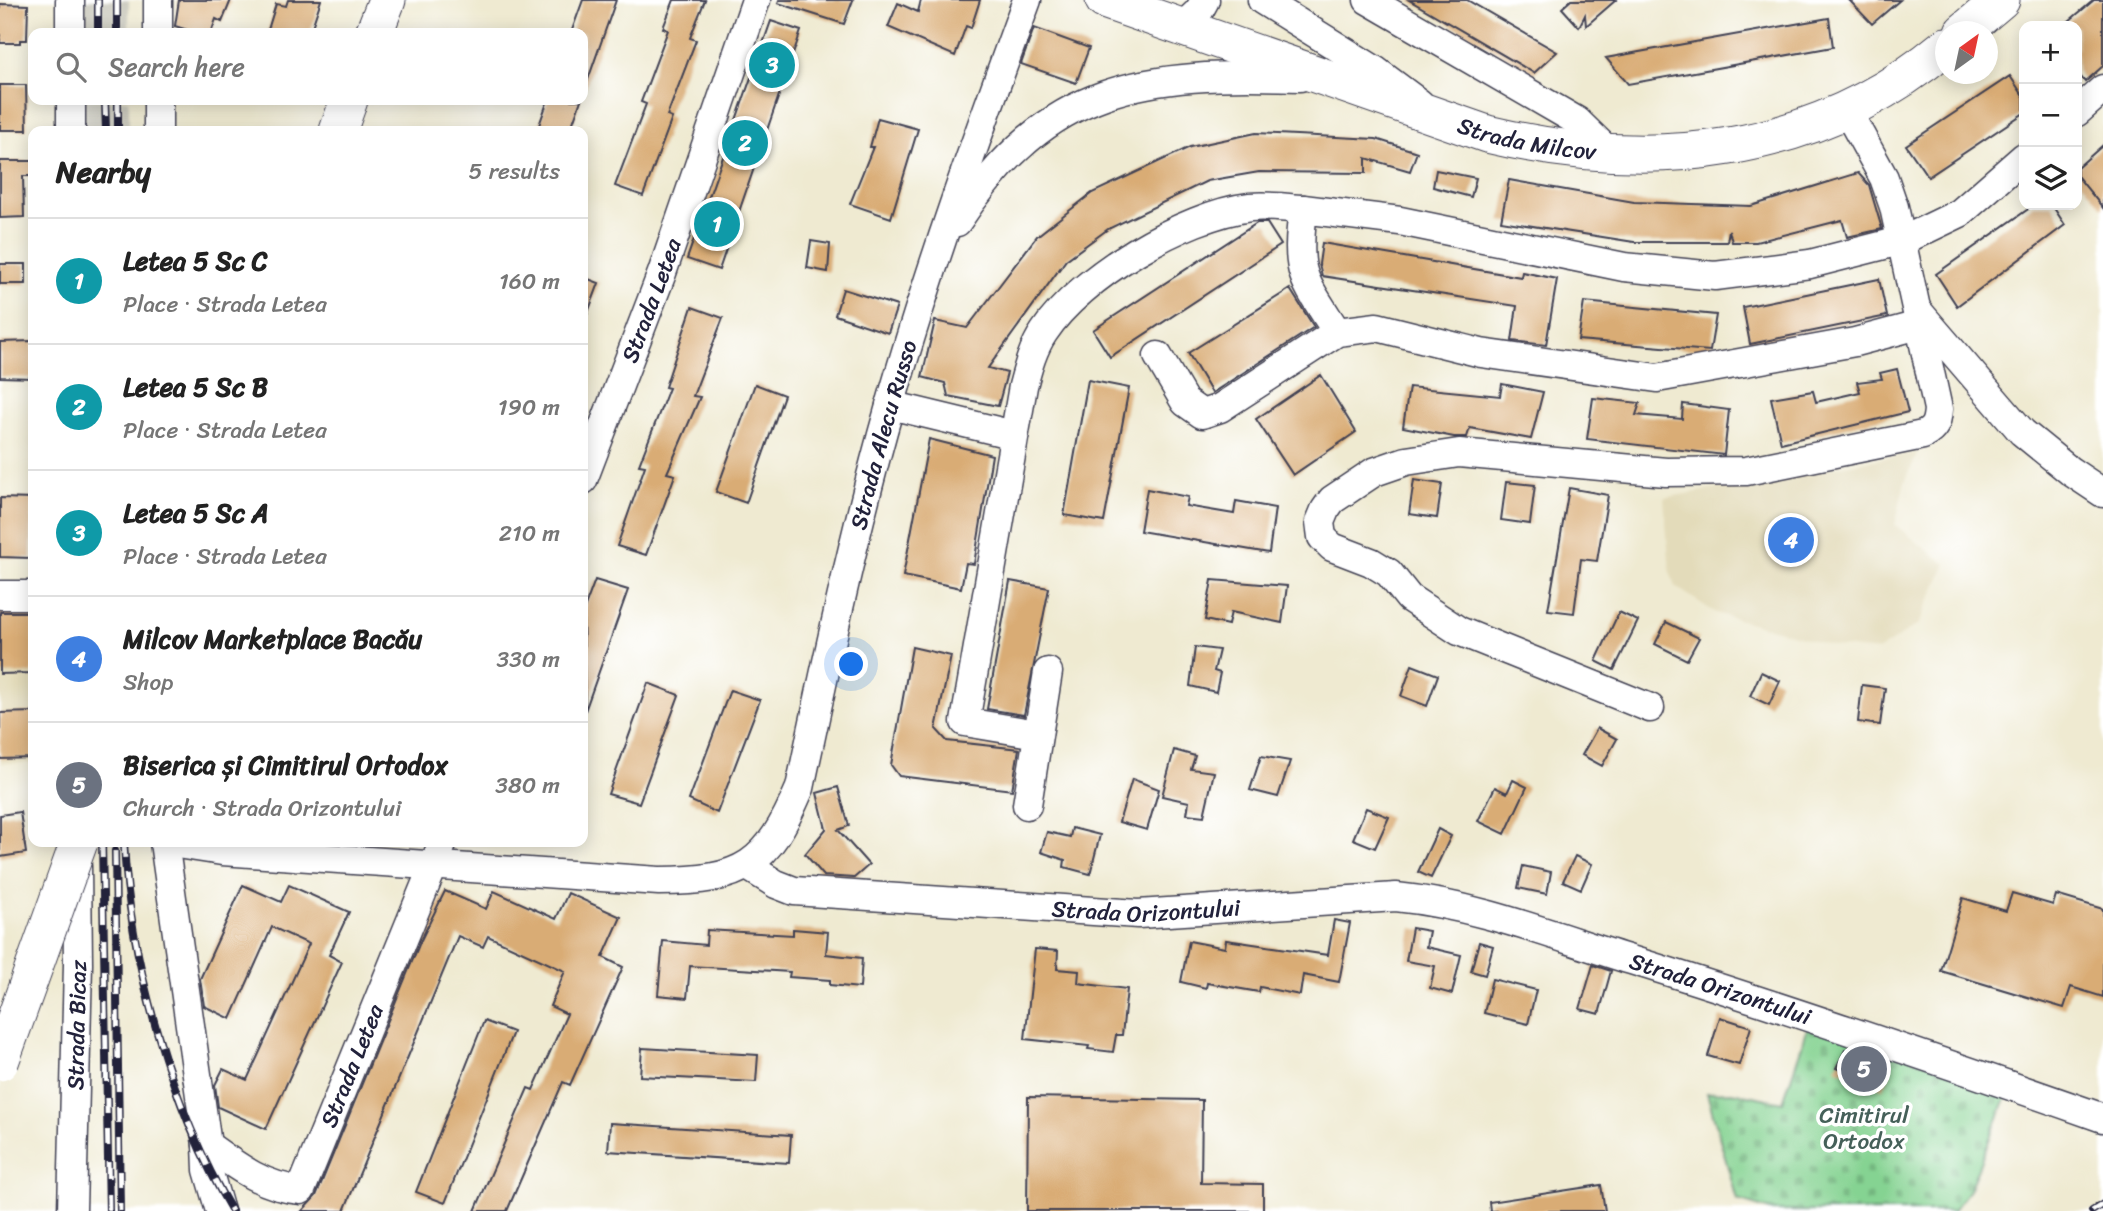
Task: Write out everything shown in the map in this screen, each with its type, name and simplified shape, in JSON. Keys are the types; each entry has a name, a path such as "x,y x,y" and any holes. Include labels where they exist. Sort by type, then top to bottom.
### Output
{"main road":[{"path":"376,28 387,0"},
{"path":"1976,21 2001,0"},
{"name":"Strada Milcov","path":"1114,4 1487,134 1526,144 1612,155 1657,155 1747,143 1801,128 1877,93 1935,53"},
{"path":"340,126 347,105"},
{"path":"0,1062 76,847"}],"street":[{"path":"70,0 70,28"},
{"path":"158,0 158,28"},
{"name":"Strada Letea","path":"588,468 670,250 756,0"},
{"name":"Strada Alecu Russo","path":"749,867 785,823 800,788 850,555 890,405 938,251 1027,0"},
{"path":"1181,28 1205,0"},
{"path":"1262,0 1376,71 1434,116"},
{"path":"1368,0 1577,121 1612,155"},
{"path":"938,251 967,206 1005,161 1035,134 1076,107 1115,90 1185,77 1232,74 1327,78"},
{"path":"2082,107 2103,89"},
{"path":"71,105 71,126"},
{"path":"158,105 158,126"},
{"path":"1650,708 1459,631 1409,597 1390,573 1371,562 1332,547 1322,537 1320,522 1332,500 1374,471 1406,461 1459,453 1666,472 1746,471 1923,435 1933,430 1938,410 1903,240 1884,178 1846,109"},
{"path":"1037,733 965,723 1014,435 1031,358 1043,333 1084,286 1174,231 1207,217 1250,207 1303,209 1400,221 1624,267 1715,276 1810,264 1903,240 1960,213 2019,161"},
{"path":"1303,209 1298,251 1303,279 1337,332"},
{"path":"1158,356 1185,402 1202,414 1220,408 1337,332 1377,327 1481,353 1657,378 1738,365 1918,317"},
{"path":"1918,317 2022,432 2070,471 2103,493"},
{"path":"890,405 1014,435"},
{"path":"0,595 28,594"},
{"path":"1027,805 1048,672"},
{"name":"Strada Bicaz","path":"72,1211 78,847"},
{"path":"165,847 207,1145 208,1170 220,1211"},
{"path":"196,847 222,851 439,853 659,881 718,877 749,867"},
{"name":"Strada Letea","path":"207,1145 238,1167 280,1188 301,1190 439,853"},
{"name":"Strada Orizontului","path":"749,867 776,884 794,891 1051,910 1138,914 1396,897 1429,901 1487,915 1789,1008 2103,1118"}],"shaded area":[{"path":"85,0 129,0 129,28 85,28"},
{"path":"85,105 129,105 129,126 85,126"},
{"path":"1918,452 1904,484 1895,525 1946,564 1919,624 1877,651 1834,646 1716,613 1676,587 1670,572 1664,498"},
{"path":"28,605 28,763 0,763 0,606"}],"green space":[{"name":"Cimitirul Ortodox","path":"1810,1021 2008,1093 1969,1190 1953,1211 1774,1211 1737,1200 1707,1093 1732,1092 1783,1102"}],"building":[{"path":"179,0 231,0 222,22 216,19 213,28 175,26"},
{"path":"288,0 321,0 312,28 269,28 276,4 286,6"},
{"path":"583,0 616,0 588,79 588,28 573,28"},
{"path":"674,0 705,0 690,38 696,40 667,116 672,118 643,196 615,186 646,104 641,102 668,30 663,28"},
{"path":"779,0 853,0 844,24 778,3"},
{"path":"921,0 980,0 971,28 966,26 955,56 888,27 898,3 918,12"},
{"path":"1409,0 1467,0 1557,52 1534,73"},
{"path":"1571,0 1616,0 1586,26 1585,15 1579,27 1562,8"},
{"path":"1849,0 1900,0 1872,24"},
{"path":"2094,0 2103,0 2103,66 2085,82 2082,78 2082,21 2069,21"},
{"path":"0,4 28,5 27,40 20,40 20,43 0,43"},
{"path":"1829,18 1833,47 1628,84 1606,58"},
{"path":"771,21 801,31 719,270 687,259"},
{"path":"1034,28 1089,48 1076,83 1021,64"},
{"path":"2010,76 2019,90 2019,116 1928,177 1906,145"},
{"path":"0,85 26,85 27,130 0,130"},
{"path":"546,105 579,105 572,126 539,126"},
{"path":"878,118 918,129 891,218 850,204 873,147 870,147"},
{"path":"1256,133 1376,139 1417,152 1410,171 1366,158 1366,173 1259,172 1207,181 1108,229 1066,260 988,368 1007,373 998,406 948,396 945,383 922,377 935,321 967,328 1037,236 1092,193 1190,147"},
{"path":"2103,145 2103,208 2082,182 2082,164"},
{"path":"0,161 28,161 28,176 23,176 24,217 0,218"},
{"path":"1436,170 1476,178 1471,197 1433,187"},
{"path":"1858,173 1869,185 1882,229 1847,237 1842,220 1756,242 1732,242 1729,230 1727,242 1634,242 1501,221 1509,180 1634,202 1751,206"},
{"path":"2027,210 2055,210 2065,225 1957,306 1936,274"},
{"path":"1257,223 1267,223 1281,245 1110,357 1093,330"},
{"path":"811,241 830,244 828,272 807,268"},
{"path":"1322,243 1521,277 1522,272 1557,279 1546,345 1512,341 1517,306 1322,276 1319,264"},
{"path":"0,264 26,264 26,284 0,284"},
{"path":"588,279 599,283 588,312"},
{"path":"1879,279 1887,316 1750,344 1743,307"},
{"path":"843,289 897,306 888,333 835,315"},
{"path":"1290,289 1314,327 1212,393 1188,353"},
{"path":"1584,302 1716,315 1710,351 1578,340"},
{"path":"692,307 723,318 693,396 700,397 667,473 675,475 646,555 617,546 645,466 639,465 669,388 665,387"},
{"path":"28,341 28,378 0,377 0,342"},
{"path":"1897,369 1908,412 1781,443 1771,398 1813,391 1816,402 1860,392 1857,382 1882,379 1880,373"},
{"path":"1321,375 1356,432 1293,475 1256,419"},
{"path":"1088,380 1129,388 1104,522 1064,515"},
{"path":"755,384 784,395 746,503 716,492"},
{"path":"1502,384 1543,392 1531,439 1470,428 1467,437 1454,437 1403,427 1409,387 1500,396"},
{"path":"1593,398 1640,403 1636,415 1682,419 1683,404 1729,410 1724,455 1587,439"},
{"path":"929,439 992,455 974,564 966,563 961,588 903,576"},
{"path":"1414,480 1442,484 1437,518 1409,514"},
{"path":"1506,482 1535,485 1530,524 1501,520"},
{"path":"1569,488 1608,495 1597,561 1581,559 1574,613 1548,610"},
{"path":"1147,489 1188,497 1186,506 1234,514 1236,501 1275,508 1269,553 1140,531"},
{"path":"0,498 28,499 28,558 0,557"},
{"path":"595,580 628,590 588,703 588,599"},
{"path":"1212,580 1287,586 1282,623 1231,612 1228,625 1205,620"},
{"path":"1010,581 1049,588 1024,715 987,709"},
{"path":"0,612 28,612 28,673 0,674"},
{"path":"1619,612 1638,621 1614,670 1596,661"},
{"path":"1666,622 1699,638 1687,660 1655,644"},
{"path":"912,647 951,656 936,729 947,741 1019,749 1012,790 899,776 891,765"},
{"path":"1195,647 1219,650 1214,671 1220,673 1216,692 1190,686"},
{"path":"1412,665 1438,675 1427,706 1401,696"},
{"path":"1761,672 1780,681 1769,705 1750,696"},
{"path":"648,683 679,695 639,803 608,794"},
{"path":"1862,685 1885,688 1880,725 1858,722"},
{"path":"730,690 760,700 717,813 689,800"},
{"path":"28,712 28,758 0,759 0,713"},
{"path":"1597,728 1617,739 1602,766 1582,755"},
{"path":"1174,750 1195,756 1191,769 1214,772 1204,816 1187,814 1189,802 1162,796"},
{"path":"1261,756 1290,761 1278,797 1250,790"},
{"path":"1132,779 1159,789 1147,830 1119,822"},
{"path":"1513,780 1527,787 1505,834 1478,821 1495,787 1507,793"},
{"path":"838,787 849,826 838,830 869,865 854,878 824,876 805,854 826,829 817,793"},
{"path":"1366,808 1389,817 1375,848 1353,839"},
{"path":"20,812 26,853 0,857 0,815"},
{"path":"1072,828 1100,835 1090,874 1064,867 1065,860 1041,852 1047,832 1070,837"},
{"path":"1438,829 1451,836 1431,878 1418,872"},
{"path":"1575,856 1592,864 1581,889 1563,881"},
{"path":"1523,866 1551,872 1547,894 1518,888"},
{"path":"243,885 281,902 289,885 349,912 329,955 342,962 266,1129 218,1107 215,1085 223,1069 247,1080 309,944 272,927 231,1019 204,1006 200,979"},
{"path":"445,891 486,909 494,891 556,919 568,893 621,917 603,957 623,967 570,1085 563,1082 507,1211 475,1211 528,1088 533,1090 567,1014 550,1006 565,971 488,936 483,947 458,936 344,1211 302,1211 316,1196 420,942"},
{"path":"2012,893 2053,905 2056,895 2103,909 2103,997 2071,987 2064,1008 1941,971 1963,898 2006,911"},
{"path":"1334,920 1350,923 1339,982 1303,975 1300,995 1260,987 1259,992 1207,983 1206,988 1181,982 1189,941 1225,948 1226,940 1328,955"},
{"path":"1412,928 1429,931 1426,947 1461,955 1452,994 1430,988 1435,966 1406,961"},
{"path":"793,929 828,932 826,954 862,958 860,988 830,985 830,980 789,977 790,972 690,966 687,998 658,995 663,941 706,945 707,930 793,935"},
{"path":"1479,942 1493,946 1485,975 1471,971"},
{"path":"1035,949 1058,951 1057,969 1079,971 1078,983 1127,989 1122,1035 1116,1035 1113,1052 1088,1049 1089,1046 1025,1039"},
{"path":"1593,965 1611,971 1599,1014 1580,1009"},
{"path":"1492,979 1536,990 1528,1024 1484,1013"},
{"path":"1720,1017 1751,1027 1739,1065 1708,1056"},
{"path":"484,1021 513,1032 445,1203 416,1192"},
{"path":"642,1048 758,1055 756,1082 640,1076"},
{"path":"1845,1050 1891,1071 1883,1089 1836,1068"},
{"path":"1028,1097 1202,1100 1201,1183 1263,1184 1263,1211 1027,1211"},
{"path":"610,1123 791,1135 789,1163 608,1151"},
{"path":"1601,1185 1605,1211 1490,1211 1489,1202"}],"railway":[{"path":"98,0 98,28"},
{"path":"117,0 117,28"},
{"path":"105,105 106,126"},
{"path":"118,105 118,126"},
{"path":"102,847 109,1211"},
{"path":"124,847 135,935 157,1033 191,1127 210,1171 232,1211"},
{"path":"115,851 120,1211"},
{"path":"2092,1211 2103,1204"}],"place":[{"name":"Letea 5 Sc A","path":"772,65"},
{"name":"Letea 5 Sc B","path":"745,143"},
{"name":"Letea 5 Sc C","path":"717,224"},
{"name":"Milcov Marketplace Bacău","path":"1791,540"},
{"name":"Biserica și Cimitirul Ortodox","path":"1864,1069"}]}
